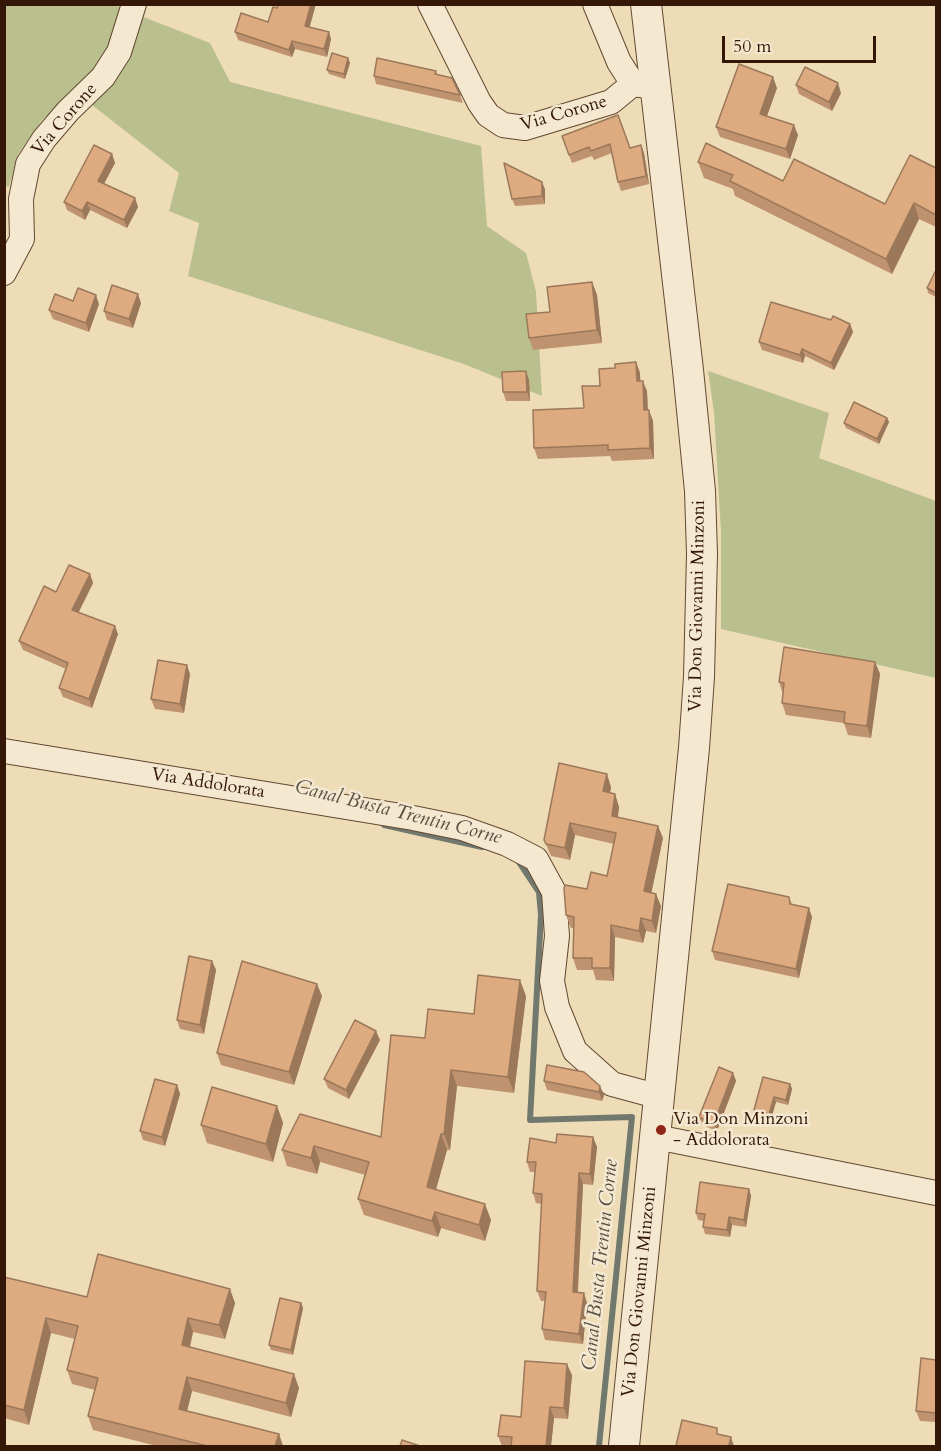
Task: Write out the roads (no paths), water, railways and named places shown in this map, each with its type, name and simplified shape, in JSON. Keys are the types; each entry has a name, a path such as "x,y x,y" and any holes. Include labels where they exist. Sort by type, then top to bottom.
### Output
{"street":[{"name":"Via Corone","path":"4,273 22,239 21,199 28,164 62,118 103,77 119,52 134,4"},
{"name":"Via Corone","path":"430,4 479,102 488,116 503,125 525,128 610,102 644,86"},
{"path":"595,4 619,62 644,86"},
{"name":"Via Don Giovanni Minzoni","path":"624,1446 657,1137 699,689 702,554 700,491 688,370 644,86 646,4"},
{"name":"Via Addolorata","path":"4,751 413,818 462,828 507,844 536,859 554,891 557,936 552,981 557,1007 575,1051 612,1084 660,1097"},
{"path":"657,1137 936,1192"}],"waterway":[{"name":"Canal Busta Trentin Corne","path":"384,825 482,847"},
{"name":"Canal Busta Trentin Corne","path":"519,862 539,892 541,915 530,1120 632,1117 599,1446"}],"place":[{"name":"Via Don Minzoni - Addolorata","path":"661,1130"}]}
